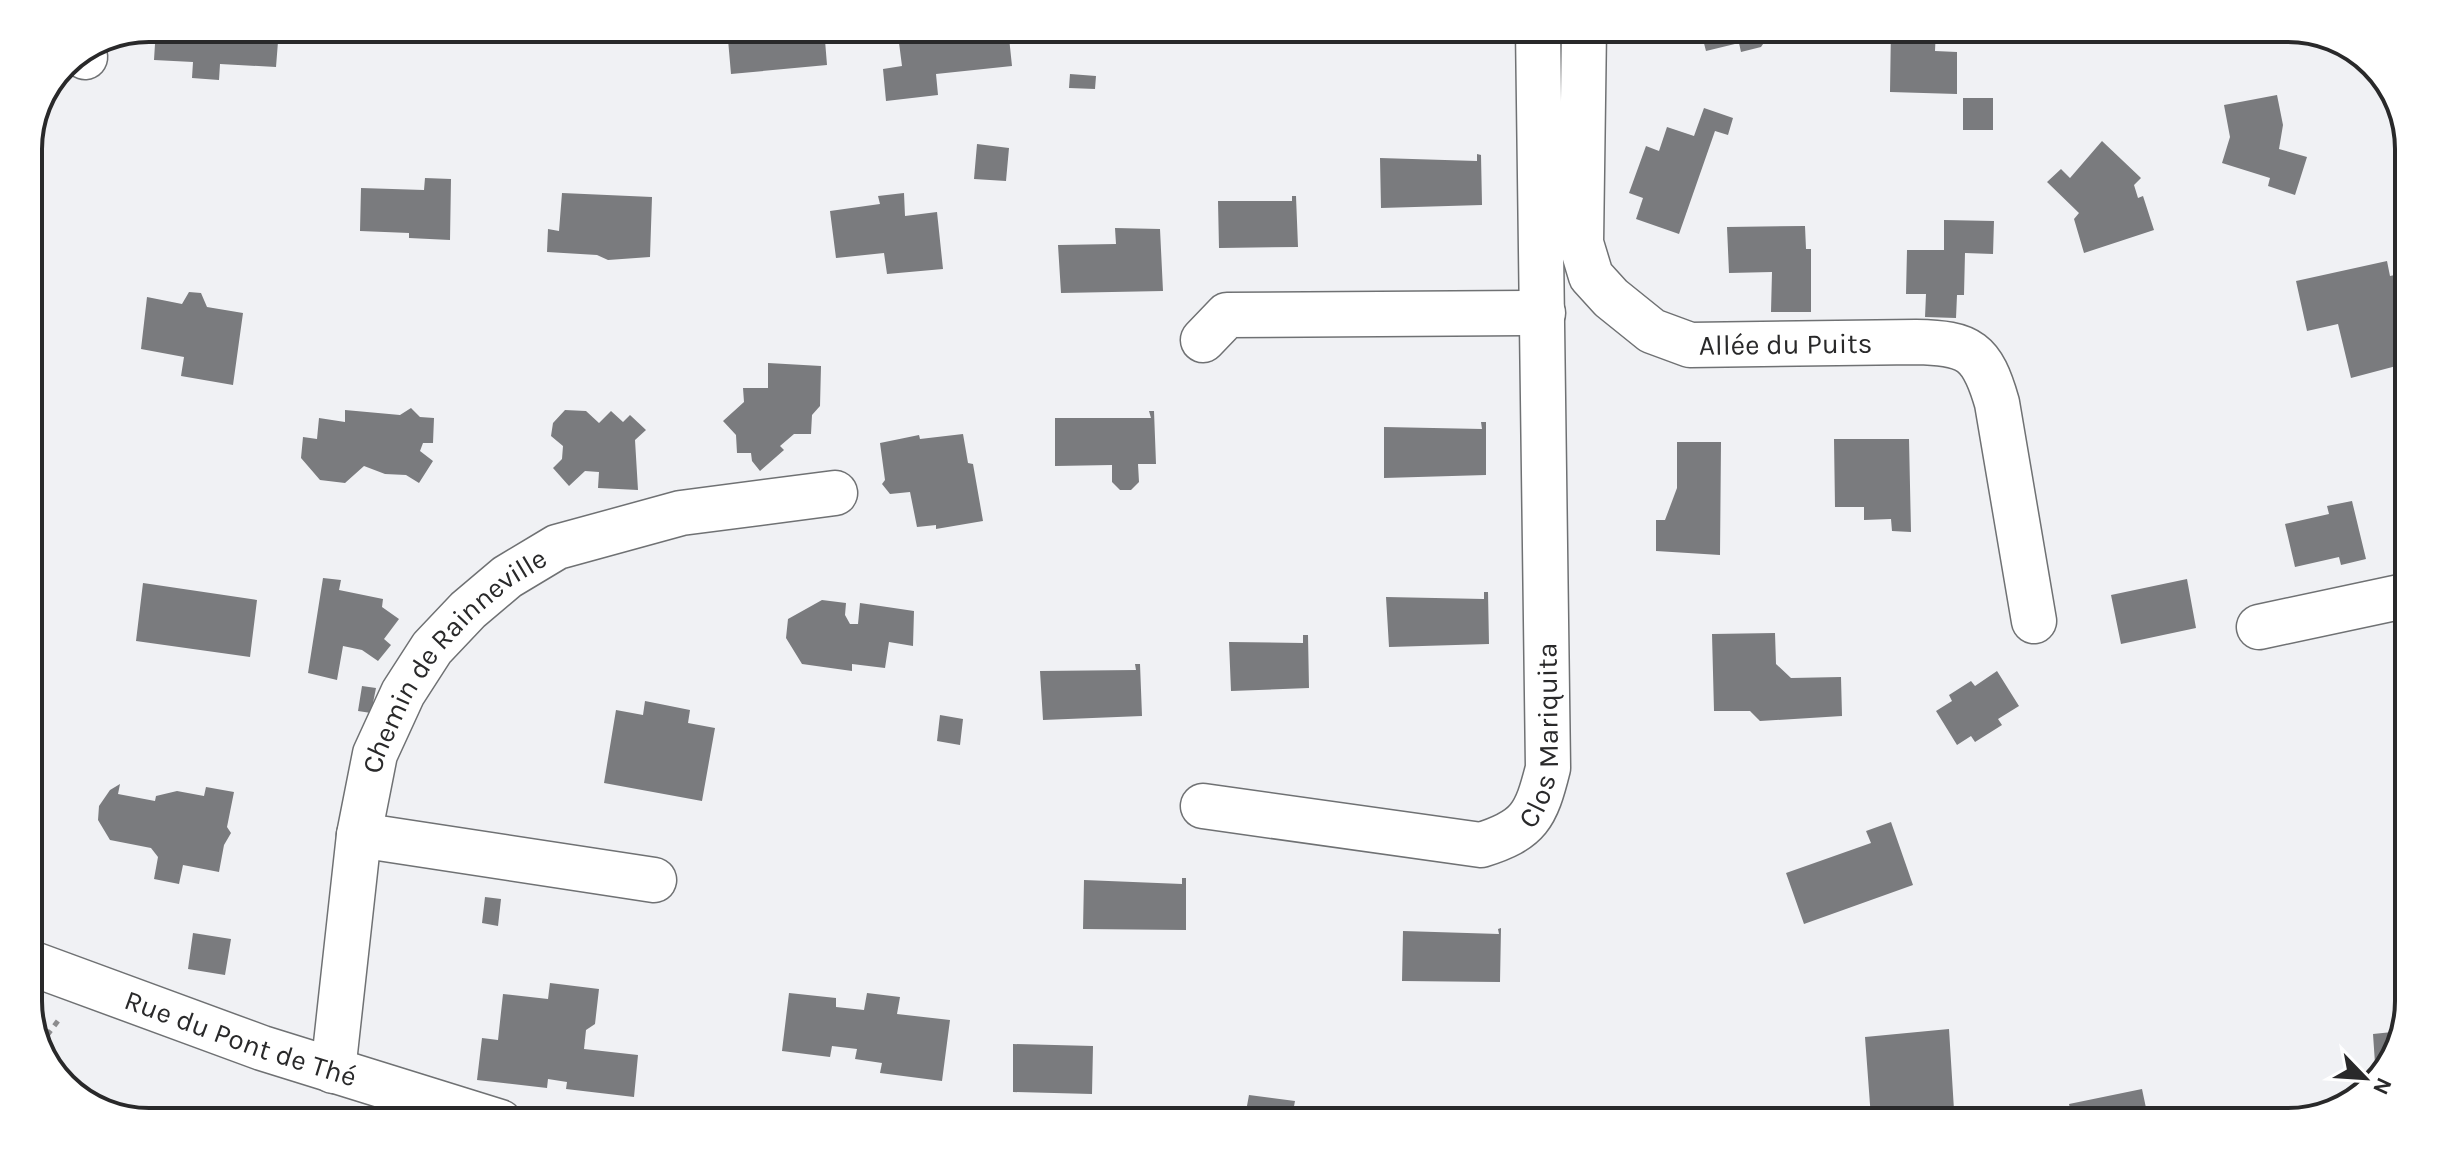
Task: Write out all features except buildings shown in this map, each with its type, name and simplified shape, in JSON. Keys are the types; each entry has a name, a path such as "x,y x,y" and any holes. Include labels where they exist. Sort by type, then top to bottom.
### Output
{"street":[{"name":"Clos Mariquita","path":"1203,806 1481,845 1515,834 1539,801 1548,768 1538,42"},
{"name":"Allée du Puits","path":"1584,42 1581,243 1591,276 1652,331 1690,345 1916,342 1950,343 1973,352 1987,370 1997,403 2034,621"},
{"path":"1203,340 1227,315 1543,313"},
{"name":"Chemin de Rainneville","path":"333,1071 359,835 375,754 403,693 432,648 468,610 507,577 557,547 681,513 835,493"},
{"path":"2259,627 2395,598"},
{"path":"359,835 654,880"},
{"name":"Rue du Pont de Thé","path":"42,967 333,1071 454,1108"}]}
